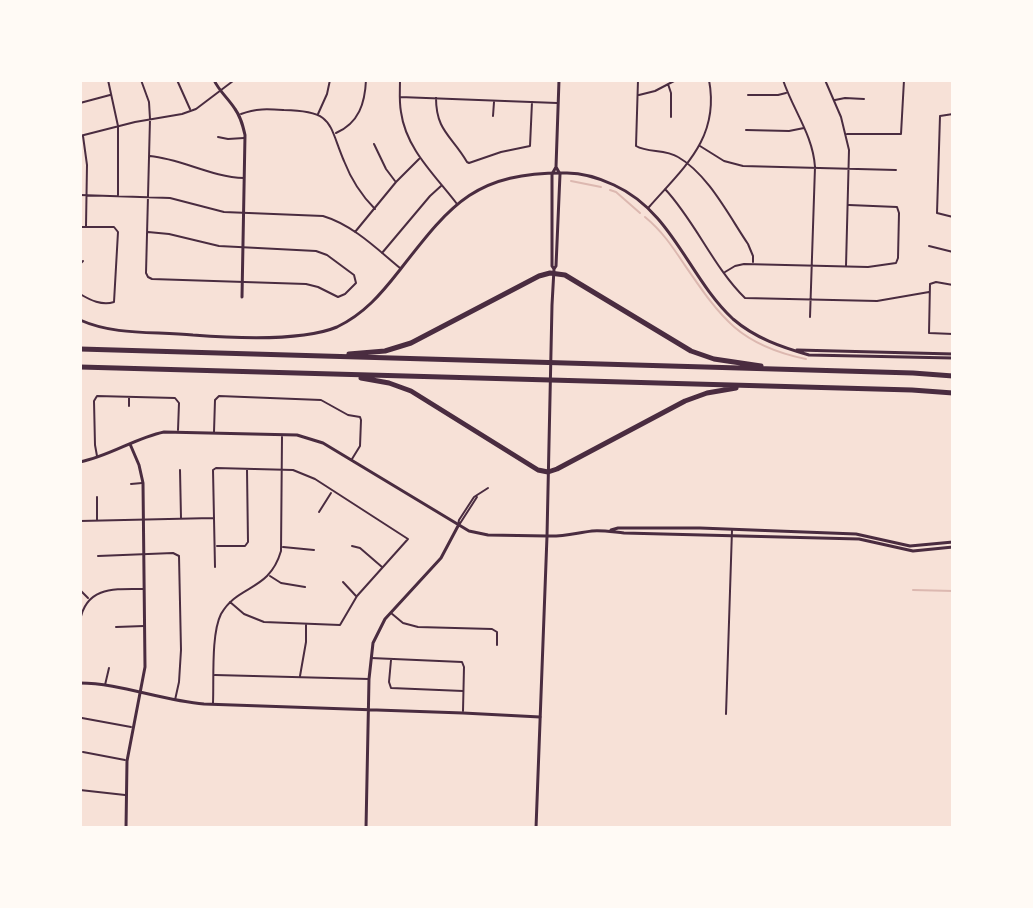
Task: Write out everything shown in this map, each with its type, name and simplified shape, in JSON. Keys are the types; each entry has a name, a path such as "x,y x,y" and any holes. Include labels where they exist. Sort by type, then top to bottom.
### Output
{"highway":[{"path":"316,356 394,349 554,271 691,351 725,362 784,370"},
{"path":"80,349 953,376"},
{"path":"80,367 953,393"},
{"path":"319,374 375,380 411,391 538,470 548,472 700,395 723,389 769,386"}],"street":[{"path":"108,80 118,126 118,196"},
{"path":"141,80 149,102 150,119 146,269 150,279 312,285 338,297 356,283 354,275 327,255 316,251 219,246 148,232"},
{"path":"177,80 190,110"},
{"path":"214,80 239,115 245,137 242,297"},
{"path":"85,227 87,165 82,135 150,119 173,117 196,109 238,80"},
{"path":"317,115 330,80"},
{"path":"335,133 348,126 358,115 365,99 366,80"},
{"path":"400,80 401,113 406,131 420,159 457,204"},
{"path":"554,271 552,174 556,167 559,80"},
{"path":"638,80 636,146 676,155 706,182 748,244 753,263"},
{"path":"638,95 676,80"},
{"path":"648,208 700,146 709,122 709,80"},
{"path":"783,80 812,144 815,167 810,317"},
{"path":"825,80 846,134 850,169 846,267"},
{"path":"846,134 901,134 904,80"},
{"path":"668,84 671,117"},
{"path":"748,95 787,93"},
{"path":"80,103 111,95"},
{"path":"400,97 559,103"},
{"path":"436,98 440,124 469,163 530,146 532,102"},
{"path":"834,101 864,99"},
{"path":"493,116 494,101"},
{"path":"239,115 262,109 300,110 326,121 335,133 345,164 360,191 375,209"},
{"path":"953,114 940,116 937,213 953,217"},
{"path":"746,130 789,131 805,128"},
{"path":"218,137 245,137"},
{"path":"374,144 396,182"},
{"path":"700,146 736,165 896,170"},
{"path":"150,156 223,176 245,178"},
{"path":"355,232 396,182 420,159"},
{"path":"536,828 554,271 560,174 556,167"},
{"path":"80,320 120,331 226,337 305,335 335,328 380,296 438,223 457,204 481,188 524,175 579,174 629,193 648,208 673,236 714,297 733,319 754,335 789,350 816,355 953,356"},
{"path":"382,253 442,185"},
{"path":"665,189 745,298 877,301 929,292"},
{"path":"80,195 170,198 212,210 323,216 355,232 401,268"},
{"path":"725,272 741,264 753,263 846,267 894,264 897,261 899,210 885,205 849,205"},
{"path":"80,227 117,229 115,300 111,304 103,303 80,294"},
{"path":"929,246 953,252"},
{"path":"953,285 936,282 930,284 929,292 929,333 953,334"},
{"path":"98,458 95,397 100,395 175,398 179,403 178,432"},
{"path":"129,396 129,406"},
{"path":"214,432 215,400 219,396 321,400 348,415 360,417 360,446 352,460"},
{"path":"80,462 98,458 151,435 178,432 282,434 314,439 458,526 478,534 566,536 607,531 859,539 913,551 953,545"},
{"path":"213,704 218,623 230,602 269,575 282,547 282,434"},
{"path":"126,828 127,761 145,667 143,483 130,444"},
{"path":"215,567 214,469 299,472 408,539 357,596 342,624 257,620 230,602"},
{"path":"215,546 247,545 247,469"},
{"path":"180,470 181,519"},
{"path":"131,484 143,483"},
{"path":"366,828 370,658 378,632 390,613 441,558 477,495 488,488"},
{"path":"319,512 332,491"},
{"path":"97,497 97,520"},
{"path":"80,521 214,518"},
{"path":"607,531 618,528 732,529 856,534 910,546 953,545"},
{"path":"726,714 732,529"},
{"path":"352,546 360,548 383,567"},
{"path":"282,547 314,550"},
{"path":"98,556 178,554 181,650 175,701"},
{"path":"269,575 281,583 305,587"},
{"path":"343,582 357,596"},
{"path":"80,621 89,599 107,590 144,589"},
{"path":"80,590 89,599"},
{"path":"390,613 403,623 418,627 492,629 497,632 497,645"},
{"path":"300,677 306,624"},
{"path":"116,627 145,626"},
{"path":"80,637 81,645"},
{"path":"370,658 461,661 464,664 463,713"},
{"path":"391,659 390,684 393,688 463,691"},
{"path":"105,686 109,668"},
{"path":"214,675 369,679"},
{"path":"80,683 175,701 213,704 540,717"},
{"path":"82,718 133,727"},
{"path":"83,752 127,761"},
{"path":"80,790 126,795"}],"waterway":[{"path":"571,181 601,187"},
{"path":"610,190 640,213"},
{"path":"645,217 666,239 709,300 734,326 764,346 806,359"},
{"path":"913,590 953,591"}]}
